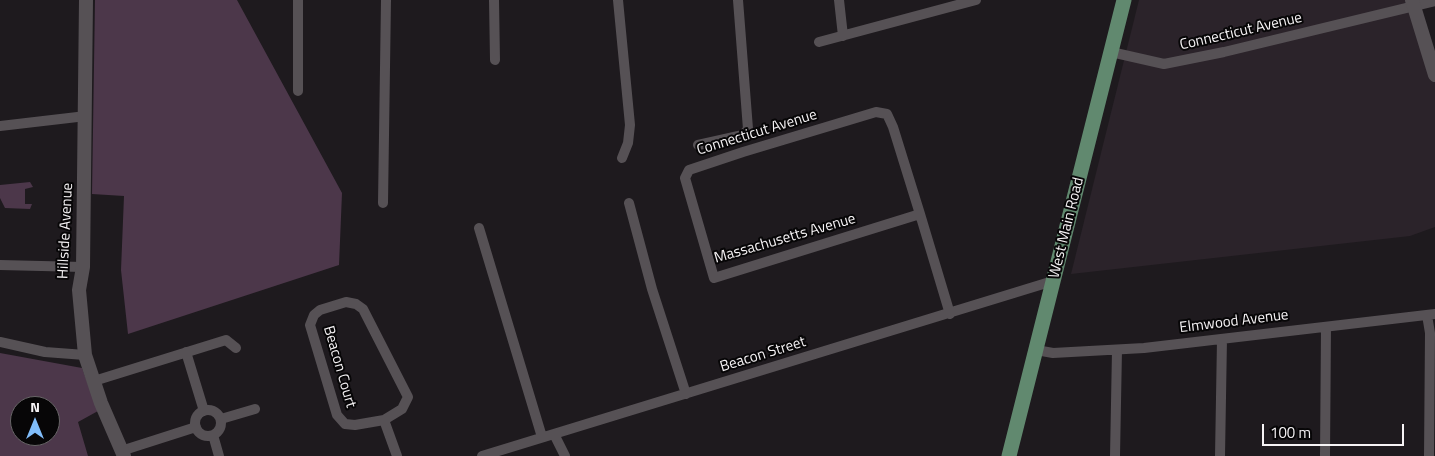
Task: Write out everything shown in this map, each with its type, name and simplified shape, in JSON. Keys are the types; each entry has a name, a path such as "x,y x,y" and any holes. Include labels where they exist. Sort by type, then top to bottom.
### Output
{"main road":[{"name":"West Main Road","path":"1009,456 1124,0"}],"street":[{"name":"Hillside Avenue","path":"86,0 83,267 79,290 85,355 122,454"},
{"path":"298,0 298,91"},
{"path":"383,203 386,0"},
{"path":"494,0 495,60"},
{"path":"618,0 630,125 628,143 622,158"},
{"path":"698,145 743,136 748,129 738,0"},
{"path":"838,0 843,36"},
{"path":"819,42 976,0"},
{"name":"Connecticut Avenue","path":"1111,52 1164,64 1224,52 1413,3 1435,1"},
{"path":"1413,3 1435,75"},
{"name":"Connecticut Avenue","path":"696,222 684,181 689,170 876,112 886,114 893,127 920,214"},
{"path":"0,126 86,116"},
{"path":"629,203 652,289 686,394"},
{"path":"920,214 950,314"},
{"name":"Massachusetts Avenue","path":"696,222 714,278 920,214"},
{"path":"479,228 542,437"},
{"path":"0,265 83,267"},
{"name":"Beacon Street","path":"482,456 1053,281"},
{"name":"Beacon Court","path":"346,302 356,304 363,309 408,397 402,409 384,420 354,425 345,424 339,420 310,325 314,316 320,310 346,302"},
{"path":"1429,456 1431,314"},
{"name":"Elmwood Avenue","path":"1036,350 1053,353 1117,350 1431,314"},
{"path":"1325,456 1326,327"},
{"path":"1220,456 1222,338"},
{"path":"94,381 226,340 236,348"},
{"path":"0,342 45,352 85,355"},
{"path":"1115,456 1117,350"},
{"path":"186,352 204,411"},
{"path":"221,419 255,408"},
{"path":"204,411 214,411 221,419 220,429 212,435 203,435 196,427 197,417 204,411"},
{"path":"384,420 397,456"},
{"path":"122,454 196,427"},
{"path":"554,434 565,456"},
{"path":"212,435 219,456"}],"shaded area":[{"path":"95,0 237,0 342,193 339,265 128,334 121,270 124,196 92,194"},
{"path":"1139,0 1411,0 1435,80 1435,227 1410,236 1071,274"},
{"path":"30,182 33,187 25,189 25,204 32,204 30,209 5,208 0,198 0,185"},
{"path":"0,353 82,368 98,411 78,422 88,456 0,456"}]}
